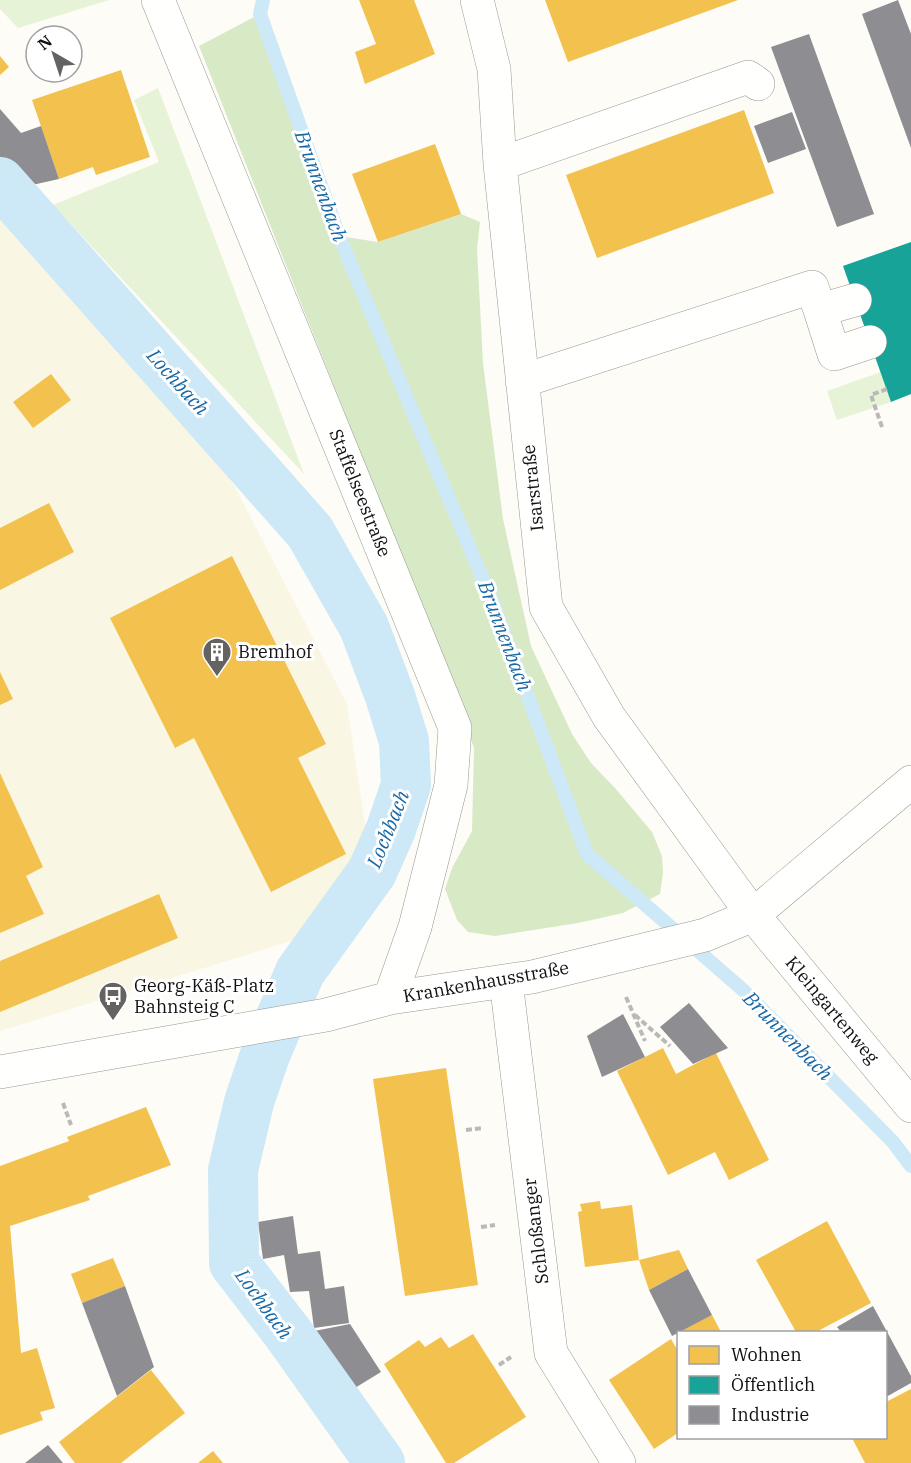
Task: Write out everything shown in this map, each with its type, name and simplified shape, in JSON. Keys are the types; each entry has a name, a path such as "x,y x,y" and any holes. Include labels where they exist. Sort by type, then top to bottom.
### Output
{"street":[{"name":"Isarstraße","path":"477,0 495,69 500,165 546,607 609,717 753,915"},
{"name":"Staffelseestraße","path":"165,7 455,728 451,785 415,927 390,998"},
{"path":"500,165 748,77 758,84"},
{"path":"522,381 812,287 834,354 870,342"},
{"path":"820,310 855,300"},
{"name":"Krankenhausstraße","path":"4,1075 326,1015 390,998 519,979 705,935 753,915 911,782"},
{"name":"Kleingartenweg","path":"753,915 911,1106"},
{"name":"Schloßanger","path":"519,979 551,1353 619,1463"}],"path":[{"path":"882,427 871,395 887,389"},
{"path":"633,1014 670,1046"}],"shaded area":[{"path":"0,200 166,383 235,487 347,704 373,878 314,934 0,1031"}],"green space":[{"path":"0,0 109,0 31,24 24,24 18,28 0,9"},
{"path":"260,14 339,236 378,242 461,214 480,222 477,249 483,363 503,519 531,646 572,734 591,763 652,832 662,856 663,873 660,894 623,913 578,923 495,936 468,932 457,920 445,889 452,868 472,831 474,748 380,502 199,46"},
{"path":"158,88 304,474 53,205 159,162 134,100"},
{"path":"881,372 891,402 837,420 827,391"}],"building: Wohnen":[{"path":"359,0 414,0 435,54 365,84 355,52 376,44"},
{"path":"545,0 738,0 568,62"},
{"path":"0,56 9,67 0,75"},
{"path":"121,70 150,157 96,175 93,167 59,179 32,100"},
{"path":"744,110 774,193 597,258 566,175"},
{"path":"435,144 461,214 378,242 352,174"},
{"path":"51,374 71,400 33,428 13,402"},
{"path":"49,503 74,552 0,590 0,528"},
{"name":"Bremhof","path":"232,556 326,744 298,758 346,854 271,892 194,738 175,748 110,618"},
{"path":"0,672 13,699 0,705"},
{"path":"0,773 43,867 26,876 44,914 0,933"},
{"path":"159,894 178,938 0,1012 0,961"},
{"path":"663,1048 676,1074 716,1053 769,1160 729,1180 715,1152 668,1175 617,1071"},
{"path":"446,1068 478,1285 405,1296 373,1079"},
{"path":"146,1107 171,1165 88,1196 90,1200 10,1226 21,1353 37,1348 55,1408 40,1412 43,1420 0,1435 0,1166 69,1141 67,1137"},
{"path":"600,1201 601,1209 632,1205 639,1260 585,1267 578,1212 582,1211 580,1204"},
{"path":"827,1221 871,1303 818,1331 795,1331 756,1260"},
{"path":"679,1250 688,1269 649,1290 639,1260"},
{"path":"113,1258 125,1286 82,1303 71,1274"},
{"path":"712,1315 720,1331 681,1331"},
{"path":"473,1334 526,1417 454,1463 446,1463 384,1364 419,1340 425,1347 441,1337 449,1348"},
{"path":"671,1339 677,1349 677,1434 654,1449 609,1380"},
{"path":"151,1370 185,1413 121,1463 75,1463 59,1442"},
{"path":"911,1389 911,1463 865,1463 853,1439 887,1439 887,1401"},
{"path":"213,1451 223,1463 198,1463"}],"building: Öffentlich":[{"path":"911,242 911,394 891,402 843,266"}],"building: Industrie":[{"path":"898,0 911,34 911,148 862,14"},
{"path":"809,34 874,214 837,227 771,47"},
{"path":"0,109 21,133 41,126 59,179 23,187 0,162"},
{"path":"792,112 806,149 768,163 754,126"},
{"path":"689,1003 728,1048 693,1064 660,1027"},
{"path":"623,1014 645,1057 602,1077 587,1036"},
{"path":"293,1216 298,1254 320,1251 325,1289 344,1286 349,1323 314,1328 309,1291 290,1292 284,1255 263,1259 258,1222"},
{"path":"688,1269 712,1315 682,1331 677,1331 672,1336 649,1290"},
{"path":"125,1286 154,1367 117,1396 82,1303"},
{"path":"873,1306 887,1331 840,1331 837,1327"},
{"path":"350,1324 381,1372 345,1394 299,1334"},
{"path":"887,1332 911,1376 911,1383 887,1396"},
{"path":"48,1445 63,1463 25,1463"}],"waterway":[{"name":"Brunnenbach","path":"263,0 260,14 339,236 492,601 587,854 743,990 893,1142 911,1166"},
{"name":"Lochbach","path":"0,182 310,532 364,627 404,741 406,785 391,829 372,872 300,972 265,1055 249,1102 233,1170 234,1263 287,1332 380,1463"}],"place":[{"name":"Bremhof","path":"217,678"},
{"name":"Georg-Käß-Platz Bahnsteig C","path":"113,1022"}]}
